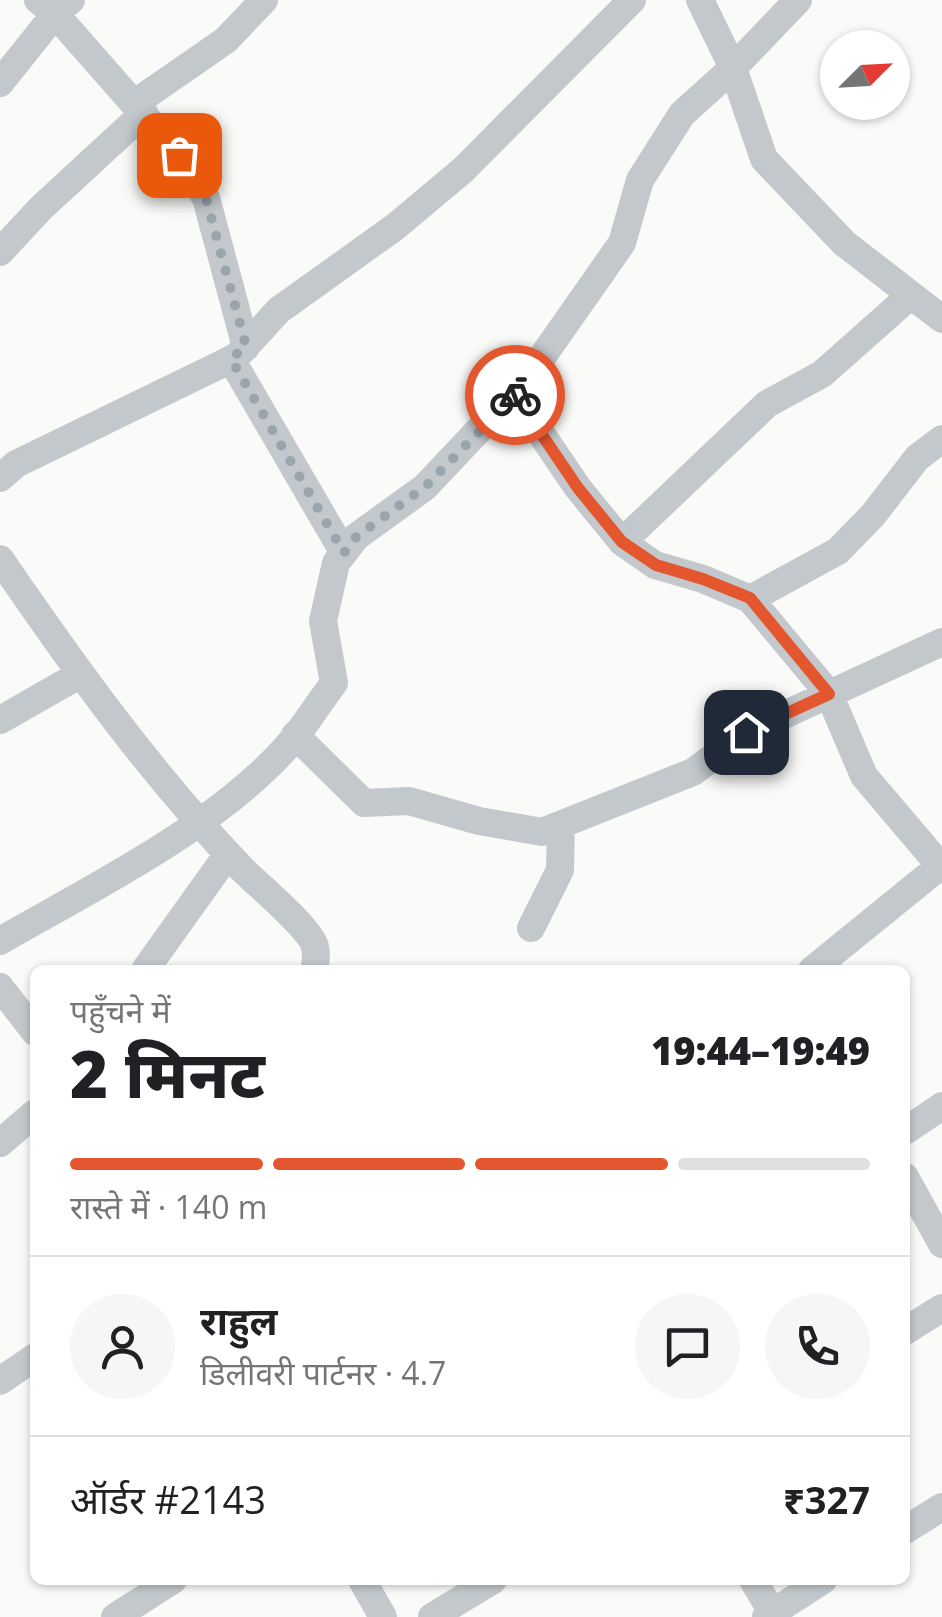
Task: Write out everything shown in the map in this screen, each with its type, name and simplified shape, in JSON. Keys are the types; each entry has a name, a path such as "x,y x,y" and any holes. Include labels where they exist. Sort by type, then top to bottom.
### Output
{"street":[{"path":"0,252 139,108 226,40 264,0"},
{"path":"0,478 16,464 238,353 279,310 395,228 463,170 632,0"},
{"path":"622,542 768,404 822,374 929,303 844,243 764,159 733,68 700,0"},
{"path":"0,942 176,838 283,752 334,682 322,621 336,563 356,537 425,487 514,394 622,243 640,180 682,114 798,0"},
{"path":"0,83 55,5 179,155 206,198 238,353 344,553"},
{"path":"514,394 578,488 622,542 656,565 750,598 829,694 864,776 941,867 818,965"},
{"path":"750,598 838,552 917,458 942,439"},
{"path":"0,559 79,675 198,822 302,926 315,944 316,965"},
{"path":"295,736 364,803 409,800 479,821 542,832 692,772 746,732 942,642"},
{"path":"0,720 79,675"},
{"path":"531,928 560,870 561,824"},
{"path":"149,965 228,854"},
{"path":"0,986 30,1025"},
{"path":"910,1128 942,1106"},
{"path":"0,1143 30,1117"},
{"path":"910,1186 942,1244"},
{"path":"910,1328 942,1308"},
{"path":"0,1381 30,1360"},
{"path":"910,1527 942,1507"},
{"path":"115,1617 165,1585"},
{"path":"365,1585 383,1617"},
{"path":"432,1617 486,1585"},
{"path":"755,1585 771,1616 817,1585"}],"way so far":[{"path":"179,155 206,198 232,290 246,346 231,359 344,553 356,537 425,487 515,395"}],"route":[{"path":"515,395 578,488 622,542 656,565 750,598 829,694 746,732"}]}
